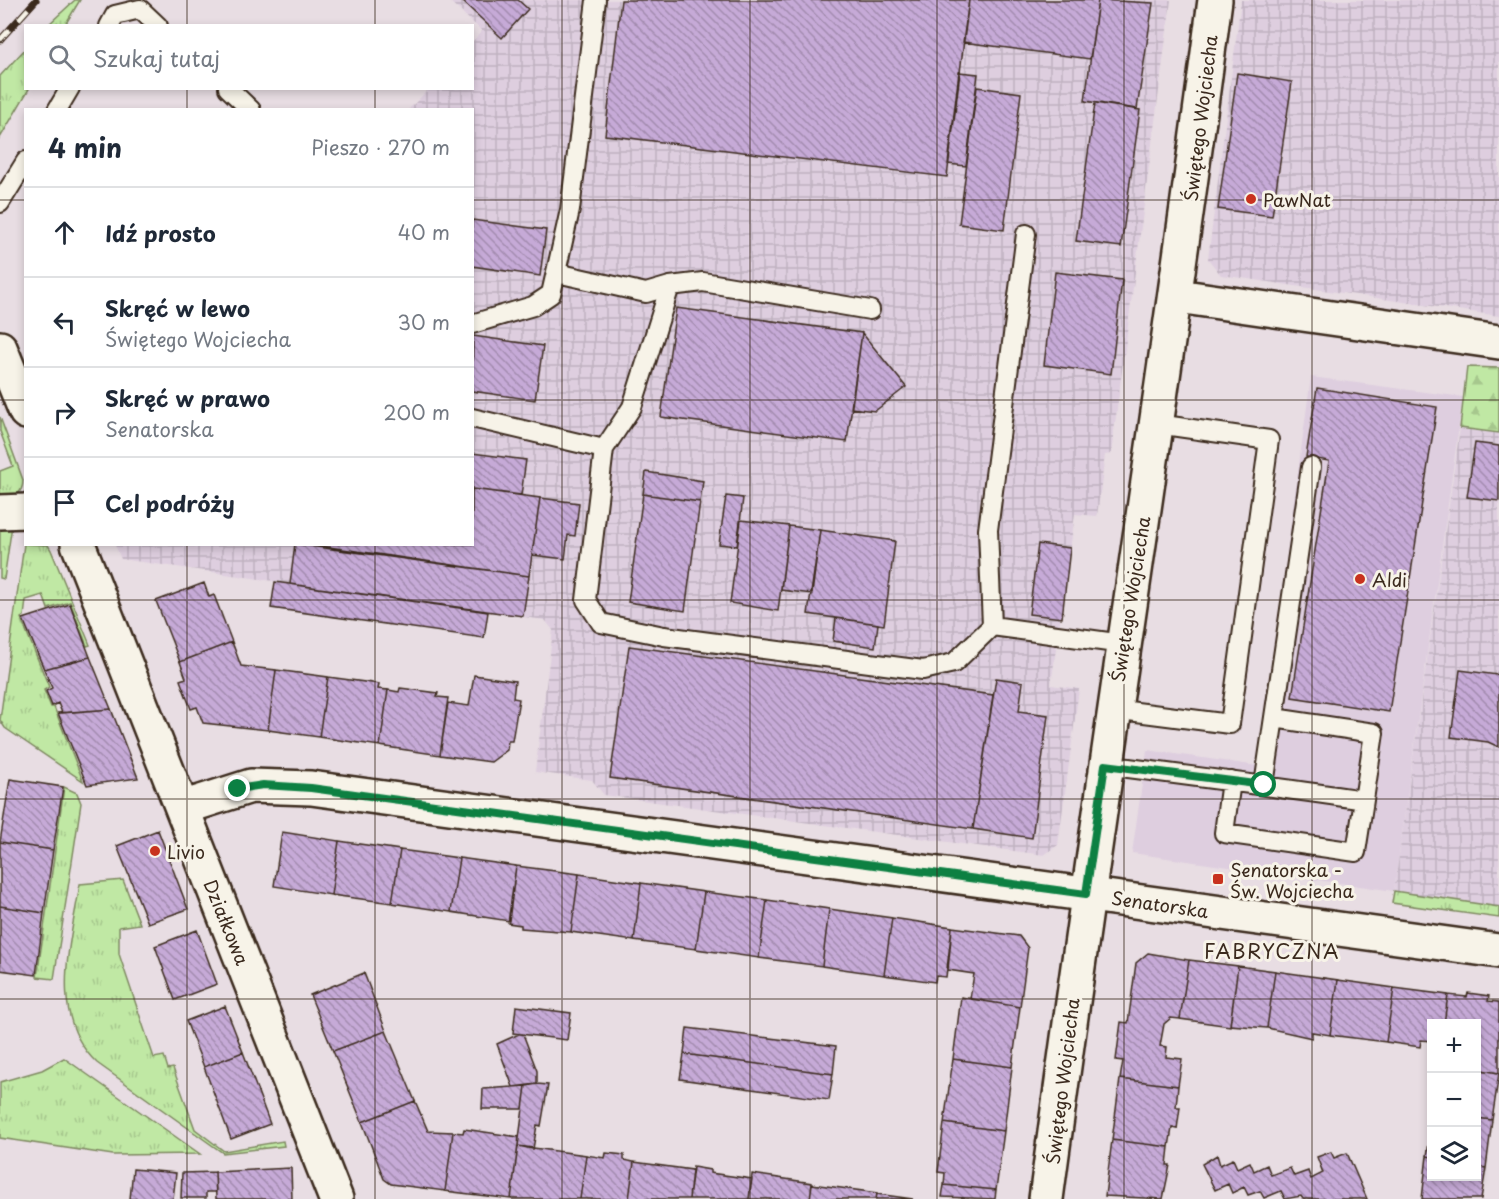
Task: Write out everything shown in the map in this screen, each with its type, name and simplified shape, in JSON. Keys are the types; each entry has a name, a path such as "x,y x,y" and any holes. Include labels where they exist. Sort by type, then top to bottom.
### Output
{"street":[{"name":"Świętego Wojciecha","path":"1046,1199 1086,894 1177,296 1215,0"},
{"path":"1177,296 1499,342"},
{"path":"0,348 24,407"},
{"path":"0,512 24,511"},
{"name":"Działkowa","path":"79,546 336,1199"},
{"name":"Senatorska","path":"182,808 244,788 292,786 1499,951"}],"lane":[{"path":"474,323 533,306 551,294 570,210 596,0"},
{"path":"110,24 115,15 140,9 156,24"},
{"path":"58,108 69,90"},
{"path":"230,90 249,108"},
{"path":"0,202 24,164"},
{"path":"670,286 632,407 604,449 586,600 601,623 664,636 923,670 954,663 992,626 988,530 1026,234"},
{"path":"557,273 646,293 670,286 703,282 870,310"},
{"path":"474,418 604,449"},
{"path":"1113,708 1230,724 1269,440 1157,424"},
{"path":"1264,785 1311,467"},
{"path":"992,626 1123,644"},
{"path":"1231,781 1224,833 1356,852 1374,733 1274,718"},
{"path":"1105,765 1364,800"}],"shaded area":[{"path":"448,0 1171,0 1111,454 1105,455 1097,516 1075,514 1051,685 1079,689 1058,845 1044,855 604,795 592,780 535,772 553,630 545,620 121,559 115,546 474,546 474,108 410,108 428,90 474,90 474,40 482,31"},
{"path":"1241,0 1499,0 1499,316 1221,275 1208,259"},
{"path":"1311,377 1463,397 1394,891 1132,853 1147,750 1258,766"},
{"path":"1460,428 1499,433 1499,907 1394,891"}],"green space":[{"path":"75,0 80,0 66,24 49,24"},
{"path":"24,50 24,90 28,90 0,138 0,76"},
{"path":"1467,367 1499,368 1499,433 1460,428"},
{"path":"0,417 23,485 16,495 0,498 0,471 13,466 0,431"},
{"path":"12,525 4,579 0,578 0,526"},
{"path":"24,544 49,546 90,645 87,646 70,602 48,609 43,595 26,600 24,616 21,618 49,687 44,690 51,707 54,707 83,781 5,728 0,720"},
{"path":"64,787 77,793 81,803 54,979 37,977"},
{"path":"123,880 140,924 119,927 119,954 154,1058 164,1056 168,1069 173,1068 195,1129 224,1151 283,1141 284,1146 223,1153 97,1063 82,1044 72,1023 67,1001 66,978 80,884"},
{"path":"1394,891 1499,907 1499,918 1392,903"},
{"path":"64,1058 200,1154 113,1155 0,1138 0,1082 42,1070"}],"building":[{"path":"461,0 518,0 528,9 502,38"},
{"path":"621,0 969,0 947,177 605,135"},
{"path":"969,0 1098,0 1090,59 963,42"},
{"path":"1098,0 1153,3 1137,109 1085,101"},
{"path":"959,72 978,74 966,166 948,164"},
{"path":"1237,73 1292,82 1272,216 1218,209"},
{"path":"977,87 1021,93 1004,230 959,224"},
{"path":"1095,103 1140,110 1121,247 1076,241"},
{"path":"474,220 546,230 540,276 474,266"},
{"path":"1055,272 1122,280 1111,374 1044,365"},
{"path":"676,308 862,333 847,442 661,417"},
{"path":"862,333 906,387 875,411 851,408"},
{"path":"474,336 543,346 535,400 474,391"},
{"name":"Aldi","path":"1317,388 1437,407 1389,712 1292,697 1329,461 1306,457"},
{"path":"1475,443 1499,446 1499,501 1467,497"},
{"path":"474,453 526,460 521,495 474,489"},
{"path":"646,472 703,481 700,502 643,494"},
{"path":"474,489 540,498 529,576 322,546 474,546"},
{"path":"643,494 700,502 685,611 628,602"},
{"path":"726,496 743,498 737,546 719,544"},
{"path":"540,498 579,503 575,536 568,535 565,559 532,555"},
{"path":"741,520 789,526 778,611 730,603"},
{"path":"789,526 820,530 812,594 781,590"},
{"path":"820,530 895,541 884,625 808,614"},
{"path":"1038,544 1070,548 1062,618 1029,614"},
{"path":"295,546 310,546 529,576 523,616 290,584"},
{"path":"275,582 488,612 484,638 271,608"},
{"path":"204,583 209,597 214,595 232,642 180,662 156,601"},
{"path":"70,604 90,657 44,669 23,619"},
{"path":"836,618 878,624 875,647 833,641"},
{"path":"232,642 241,666 276,670 268,730 203,723 197,707 191,709 180,680 186,678 180,662"},
{"path":"629,646 993,695 973,829 610,778"},
{"path":"90,657 111,709 62,713 58,703 52,706 46,691 52,688 44,669"},
{"path":"276,670 328,677 319,737 268,730"},
{"path":"1460,670 1497,675 1499,670 1499,747 1488,742 1451,737"},
{"path":"474,675 515,681 513,698 519,699 512,741 508,741 507,750 491,762 440,755 448,703 469,706"},
{"path":"328,677 379,684 378,689 388,690 380,746 319,737"},
{"path":"996,678 1023,682 1019,711 1048,715 1032,838 973,829"},
{"path":"400,688 438,693 437,697 448,698 440,755 380,746 388,690 399,692"},
{"path":"111,709 138,778 87,785 58,713"},
{"path":"10,779 63,787 53,850 0,842"},
{"path":"158,830 188,909 148,923 117,846"},
{"path":"282,832 339,841 331,895 274,886"},
{"path":"339,841 400,850 392,903 331,895"},
{"path":"0,842 53,850 44,913 0,906"},
{"path":"400,850 459,858 451,912 392,903"},
{"path":"459,858 516,866 509,921 451,912"},
{"path":"516,866 579,874 571,932 521,928 521,925 508,923"},
{"path":"579,874 641,883 634,941 571,932"},
{"path":"641,883 704,892 696,949 634,941"},
{"path":"704,892 767,900 759,958 696,949"},
{"path":"767,900 829,909 822,966 759,958"},
{"path":"0,906 44,913 36,975 0,970"},
{"path":"829,909 892,918 884,975 822,966"},
{"path":"892,918 952,927 946,977 936,976 935,982 884,975"},
{"path":"952,927 1019,936 1028,948 1020,1007 970,999 974,974 948,970"},
{"path":"197,930 217,984 175,1000 155,946"},
{"path":"1148,953 1189,960 1180,1019 1171,1018 1164,1024 1160,1046 1167,1047 1166,1057 1182,1059 1178,1086 1120,1079 1123,1061 1116,1060 1121,1022 1128,1023 1136,963"},
{"path":"1189,960 1238,966 1230,1026 1180,1019"},
{"path":"1238,966 1275,971 1267,1028 1230,1025"},
{"path":"1275,971 1338,980 1330,1035 1312,1032 1312,1038 1267,1028"},
{"path":"364,973 386,1031 333,1051 310,995"},
{"path":"1338,980 1394,988 1386,1042 1330,1035"},
{"path":"1394,988 1448,995 1445,1019 1427,1019 1427,1041 1421,1040 1420,1047 1386,1042"},
{"path":"1468,993 1489,996 1488,1001 1499,1002 1499,1073 1481,1070 1481,1019 1445,1019 1448,995 1467,997"},
{"path":"961,997 1020,1007 1012,1067 953,1059"},
{"path":"225,1006 243,1052 204,1067 186,1021"},
{"path":"516,1006 571,1013 567,1040 513,1033"},
{"path":"687,1028 836,1046 833,1074 684,1054"},
{"path":"386,1031 415,1101 362,1122 333,1051"},
{"path":"523,1034 537,1071 537,1084 513,1087 497,1044"},
{"path":"243,1052 270,1124 231,1139 204,1067"},
{"path":"684,1054 833,1074 829,1100 680,1079"},
{"path":"953,1059 1012,1067 1004,1131 944,1123"},
{"path":"1481,1070 1499,1073 1492,1120 1481,1119"},
{"path":"1120,1079 1178,1086 1176,1107 1180,1107 1177,1129 1172,1128 1169,1147 1112,1140"},
{"path":"548,1085 541,1126 537,1125 533,1149 518,1146 526,1086"},
{"path":"526,1086 523,1109 482,1109 483,1089"},
{"path":"415,1101 428,1131 453,1132 445,1191 391,1184 384,1179 362,1122"},
{"path":"1481,1119 1492,1120 1486,1168 1481,1167"},
{"path":"944,1123 1004,1131 996,1190 944,1185 945,1173 938,1172"},
{"path":"464,1129 519,1137 511,1199 445,1191 453,1132 463,1133"},
{"path":"1112,1140 1169,1147 1167,1165 1170,1165 1163,1199 1105,1196"},
{"path":"518,1146 586,1155 580,1199 511,1199"},
{"path":"1331,1152 1334,1158 1347,1153 1367,1199 1303,1199 1301,1196 1285,1199 1281,1191 1264,1198 1260,1191 1248,1195 1244,1187 1232,1193 1228,1184 1215,1190 1202,1164 1217,1155 1220,1165 1233,1159 1237,1168 1250,1162 1254,1171 1267,1165 1271,1175 1290,1168 1294,1176 1308,1171 1311,1179 1323,1173 1317,1157"},
{"path":"606,1153 624,1155 624,1160 634,1162 629,1199 580,1199 586,1155 605,1158"},
{"path":"1427,1156 1427,1181 1481,1181 1481,1167 1486,1168 1481,1199 1422,1199"},
{"path":"634,1162 692,1170 689,1199 629,1199"},
{"path":"693,1167 710,1170 710,1173 752,1179 749,1199 689,1199"},
{"path":"291,1168 292,1199 216,1199 215,1172"},
{"path":"133,1169 176,1173 173,1199 130,1199"},
{"path":"215,1172 216,1192 206,1192 206,1198 181,1198 182,1173"},
{"path":"752,1174 812,1183 810,1199 749,1199"},
{"path":"812,1184 877,1193 876,1199 810,1199"},
{"path":"944,1185 996,1190 995,1199 942,1197"},
{"path":"877,1194 913,1199 876,1199"}],"railway":[{"path":"0,40 36,0"}],"place":[{"name":"PawNat","path":"1251,199"},
{"name":"Aldi","path":"1360,579"},
{"name":"Livio","path":"155,851"},
{"name":"Senatorska - Św. Wojciecha","path":"1218,879"}],"district":[{"name":"FABRYCZNA","path":"1272,951"}],"route":[{"path":"238,789 263,785 311,788 1086,894 1105,765 1264,785"}]}
